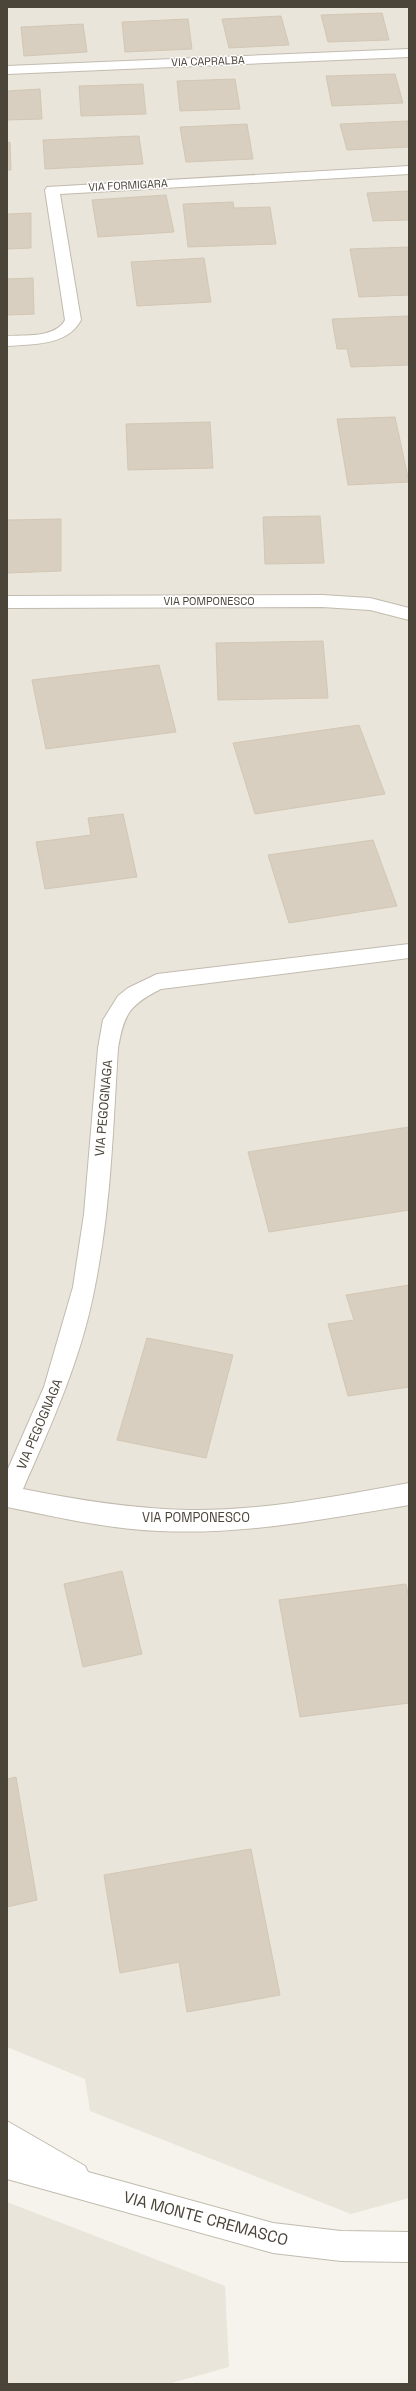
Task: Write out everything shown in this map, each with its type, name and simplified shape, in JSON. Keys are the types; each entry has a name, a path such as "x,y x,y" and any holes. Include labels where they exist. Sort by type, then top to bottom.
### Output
{"street":[{"name":"VIA CAPRALBA","path":"7,70 409,53"},
{"name":"VIA FORMIGARA","path":"7,341 52,336 67,331 73,320 52,190 409,170"},
{"name":"VIA POMPONESCO","path":"7,602 329,601 370,604 409,614"},
{"name":"VIA PEGOGNAGA","path":"7,1496 56,1387 84,1287 95,1214 108,1048 113,1020 117,1010 134,993 157,982 409,951"},
{"name":"VIA POMPONESCO","path":"7,1496 113,1516 159,1520 206,1520 252,1518 409,1494"},
{"path":"7,2135 98,2190"},
{"name":"VIA MONTE CREMASCO","path":"7,2164 273,2238 316,2245 359,2249 409,2247"}],"shaded area":[{"path":"7,7 408,7 409,10 409,2198 351,2214 90,2111 85,2079 7,2047"},
{"path":"7,2202 225,2286 229,2367 168,2384 7,2384"}],"building":[{"path":"382,13 389,40 328,42 321,15"},
{"path":"281,16 289,45 229,48 222,19"},
{"path":"188,19 192,49 125,52 122,22"},
{"path":"83,24 87,52 24,56 21,27"},
{"path":"395,74 403,103 332,106 326,76"},
{"path":"235,79 240,109 180,111 177,81"},
{"path":"143,84 146,114 81,116 79,86"},
{"path":"40,89 42,119 7,120 7,91"},
{"path":"408,121 409,147 347,150 340,124"},
{"path":"247,124 253,159 186,162 180,127"},
{"path":"139,136 143,164 45,169 43,140"},
{"path":"10,142 11,170 7,170 7,143"},
{"path":"409,191 409,220 373,221 367,193"},
{"path":"166,195 174,232 98,237 92,200"},
{"path":"233,202 234,208 270,207 276,244 188,247 183,204"},
{"path":"31,213 31,248 7,249 7,214"},
{"path":"409,247 409,295 359,297 350,249"},
{"path":"204,258 211,302 137,306 131,262"},
{"path":"33,278 34,314 7,315 7,279"},
{"path":"409,316 409,365 351,367 347,349 337,349 332,319"},
{"path":"395,417 409,482 348,485 337,419"},
{"path":"210,422 213,468 128,470 126,424"},
{"path":"320,516 324,563 265,564 263,517"},
{"path":"61,519 61,571 7,573 7,520"},
{"path":"323,641 328,698 218,700 216,643"},
{"path":"159,665 176,732 46,749 32,680"},
{"path":"359,725 385,794 255,814 233,743"},
{"path":"123,814 137,877 45,889 36,842 91,835 88,818"},
{"path":"373,840 397,906 289,923 268,855"},
{"path":"409,1127 409,1210 269,1232 248,1152"},
{"path":"409,1285 409,1387 348,1396 328,1324 354,1320 346,1295"},
{"path":"147,1338 233,1355 206,1458 117,1440"},
{"path":"122,1571 142,1654 83,1667 64,1584"},
{"path":"406,1584 409,1599 409,1703 300,1717 279,1600"},
{"path":"16,1777 37,1900 7,1907 7,1779"},
{"path":"251,1849 280,1995 187,2012 179,1962 120,1973 104,1875"}]}
